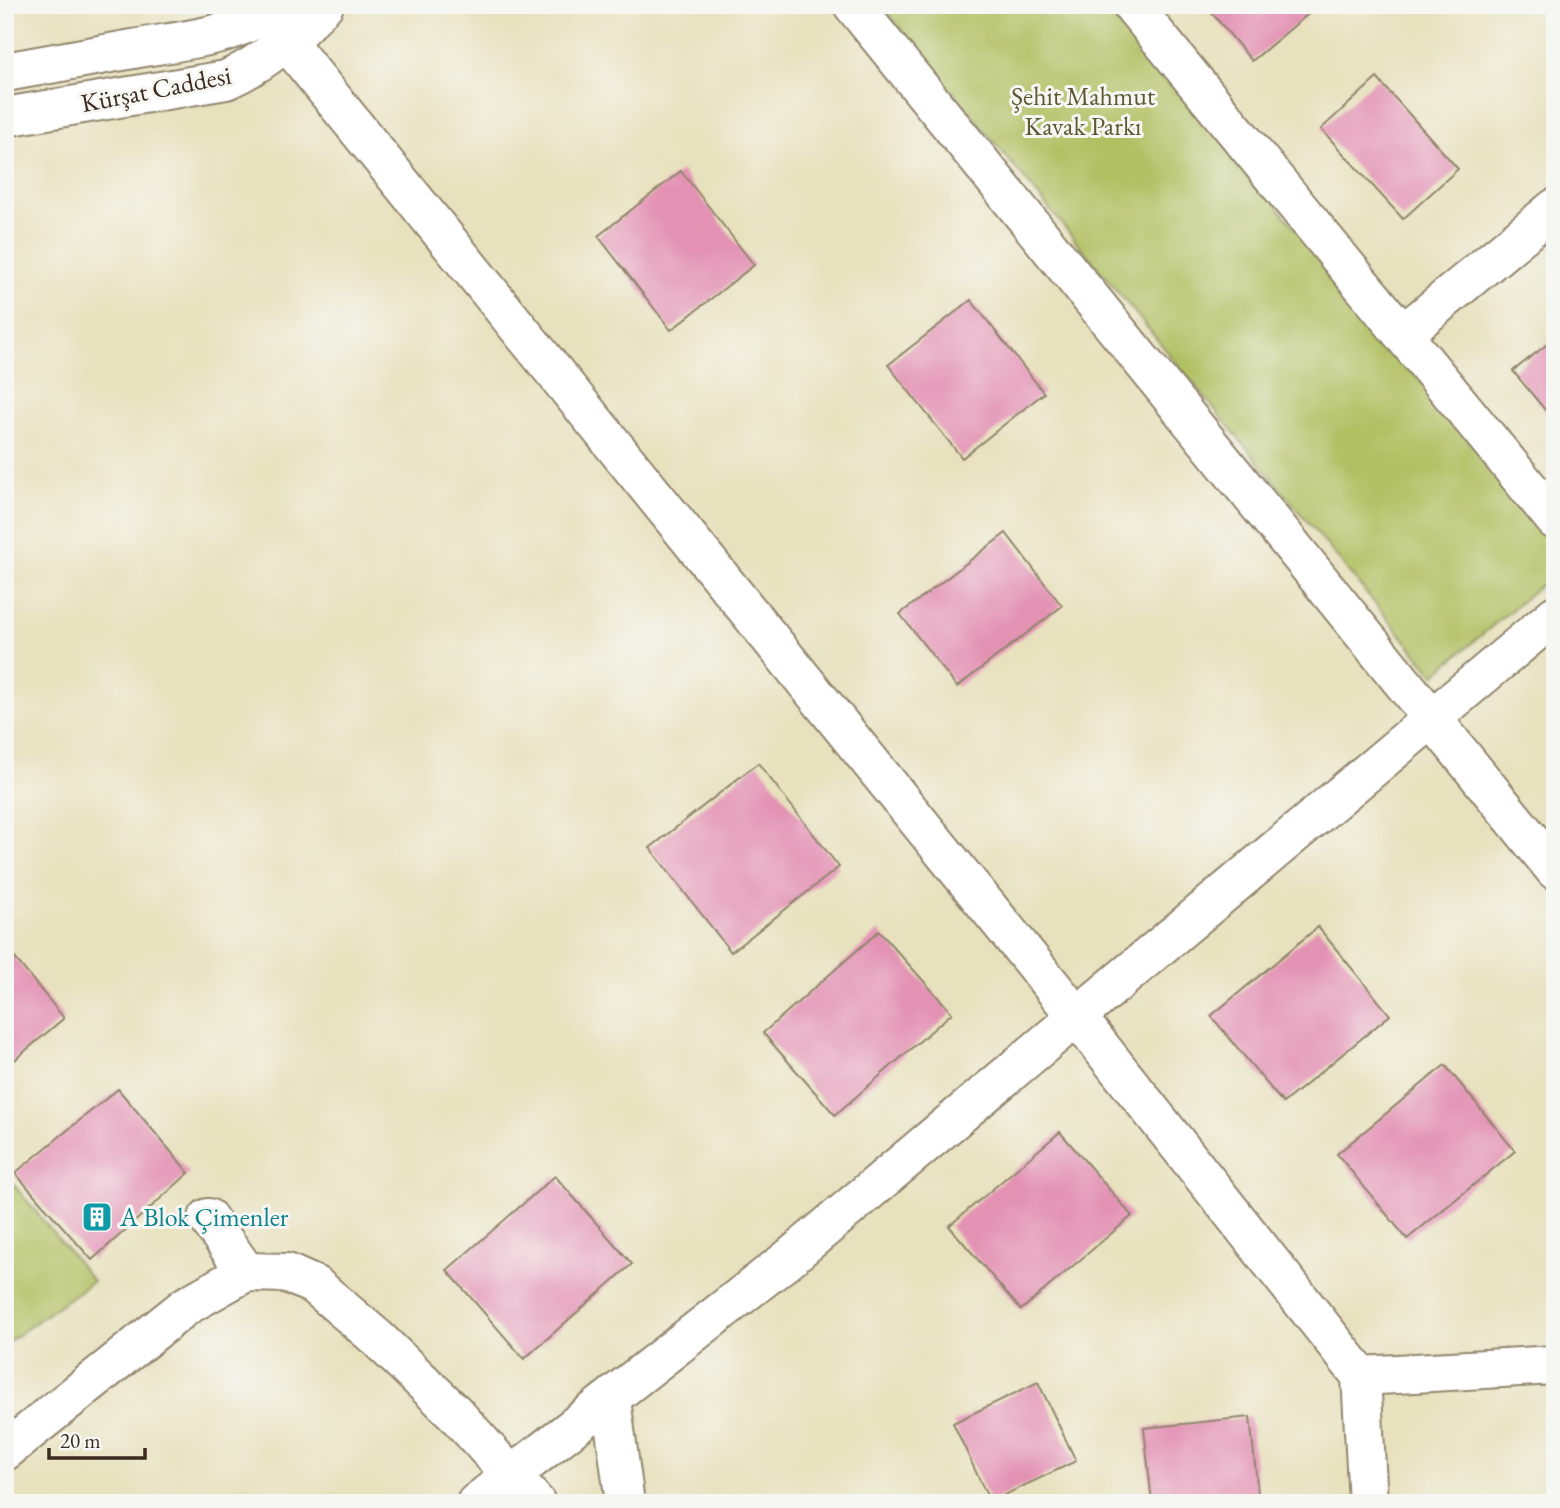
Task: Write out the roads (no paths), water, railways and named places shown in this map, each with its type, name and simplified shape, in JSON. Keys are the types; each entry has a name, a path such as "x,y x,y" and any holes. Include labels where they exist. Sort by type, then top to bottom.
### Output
{"street":[{"name":"Kürşat Caddesi","path":"5,72 275,21 324,5"},
{"path":"853,5 1555,870"},
{"path":"1132,5 1555,520"},
{"name":"Kürşat Caddesi","path":"5,117 226,80 257,66 275,21"},
{"path":"275,21 1077,1017 1361,1376 1368,1503"},
{"path":"1403,334 1555,208"},
{"path":"476,1503 524,1489 611,1400 787,1260 1555,615"},
{"path":"208,1217 246,1272"},
{"path":"5,1451 186,1306 246,1272 287,1273 316,1286 377,1338 454,1412 524,1489"},
{"path":"1361,1376 1555,1365"},
{"path":"611,1400 625,1503"}],"place":[{"name":"A Blok Çimenler","path":"97,1217"}],"park label":[{"name":"Şehit Mahmut Kavak Parkı","path":"1083,111"}]}
